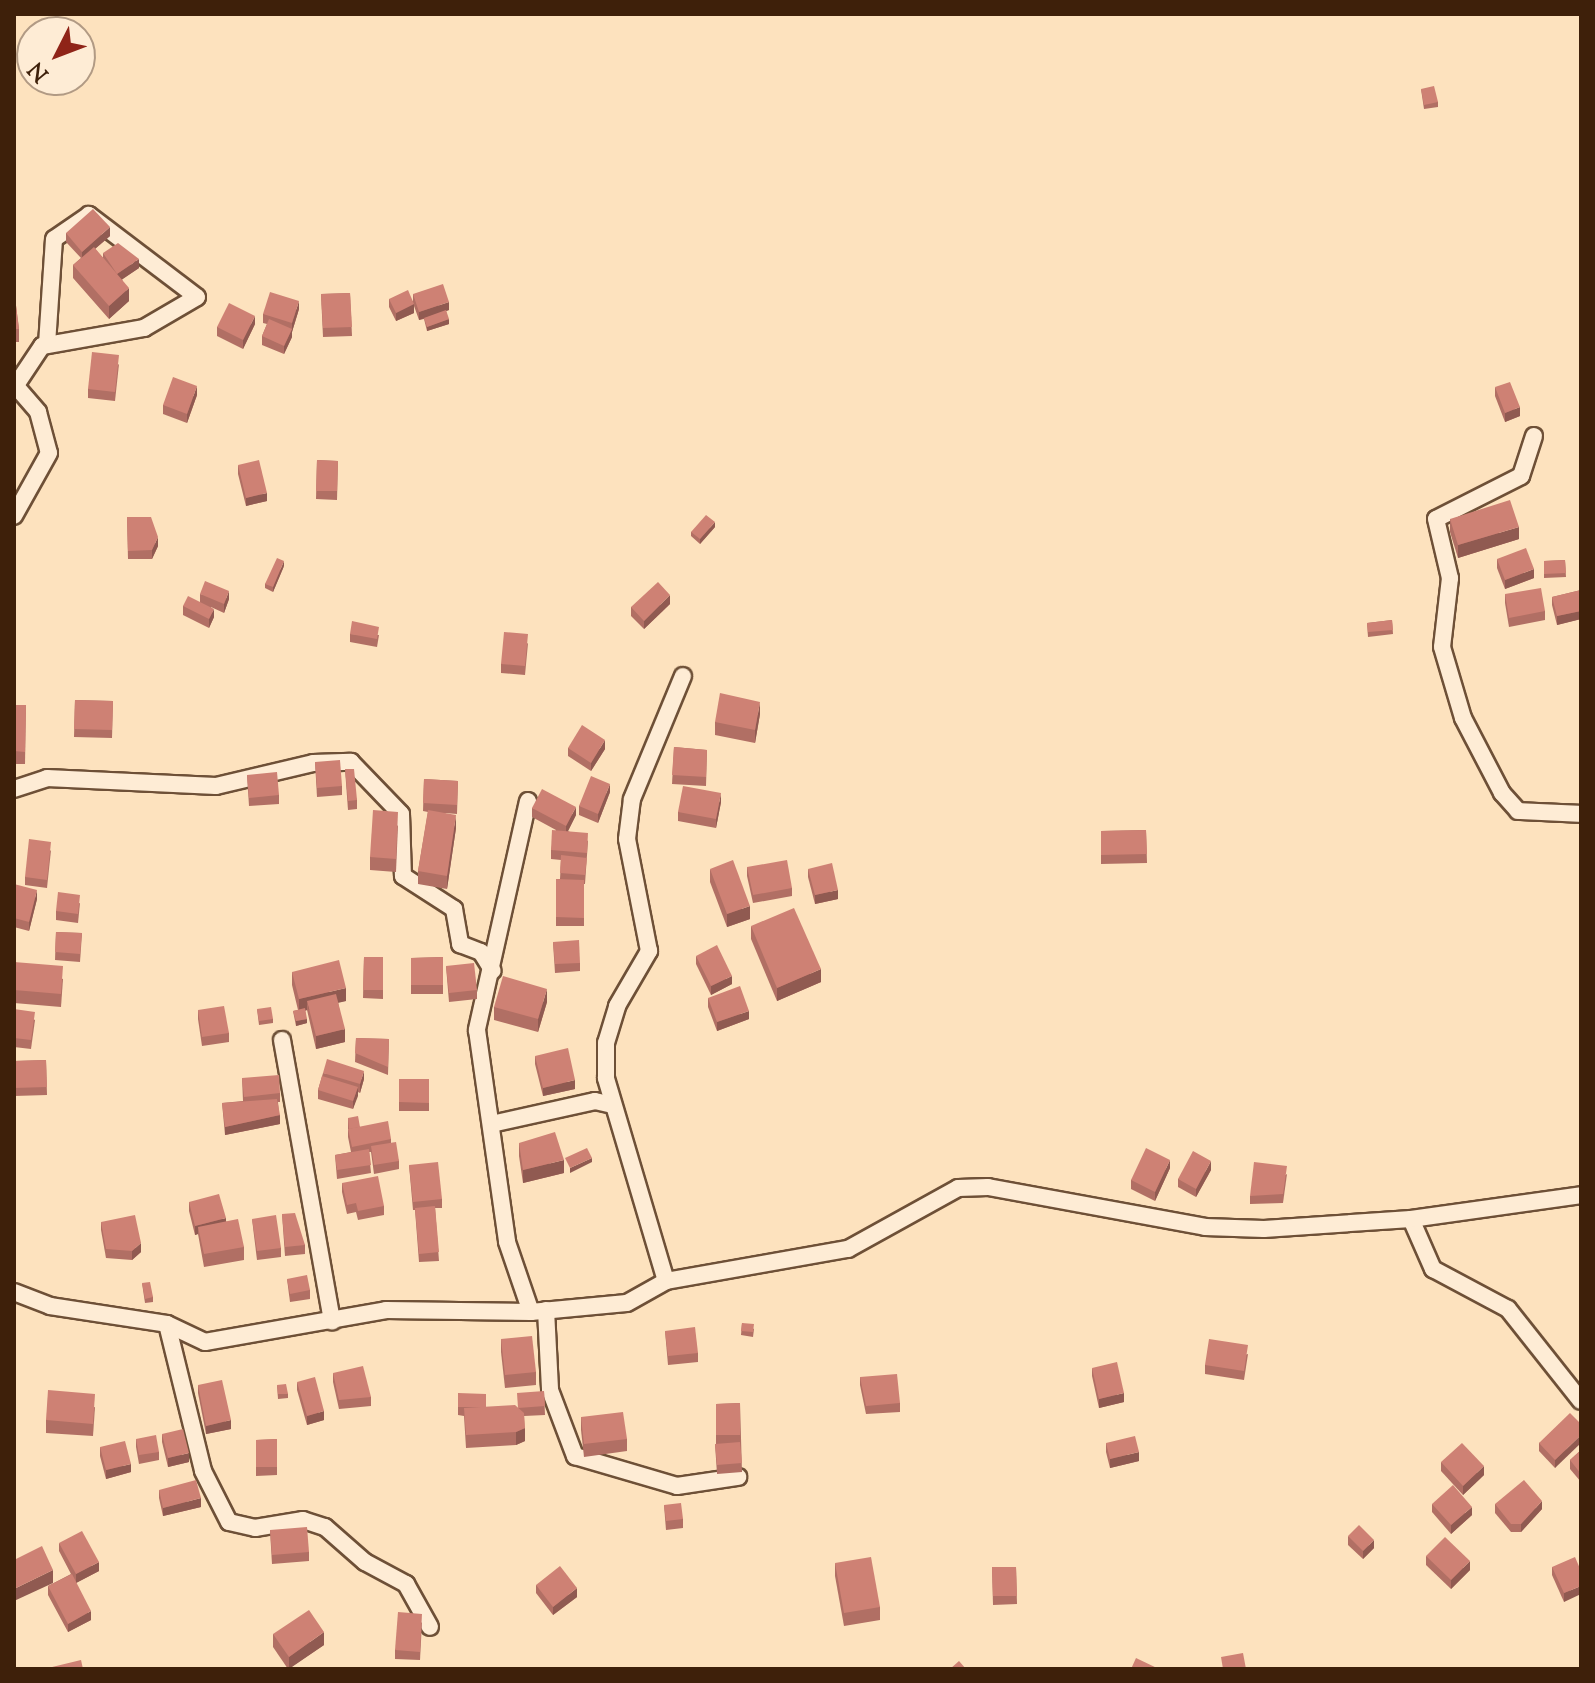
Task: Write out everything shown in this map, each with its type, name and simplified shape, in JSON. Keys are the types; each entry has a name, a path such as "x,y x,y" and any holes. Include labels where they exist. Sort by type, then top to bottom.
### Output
{"street":[{"path":"14,516 49,453 38,412 15,384 31,355 47,345 144,328 197,297 89,215 54,239 47,345"},
{"path":"1534,436 1521,476 1436,519 1450,578 1442,647 1463,718 1502,793 1518,811 1581,814"},
{"path":"666,1281 643,1185 606,1078 609,1028 649,951 627,839 632,799 683,676"},
{"path":"14,789 47,778 216,786 313,763 351,762 401,814 403,876 454,909 460,944 481,952 493,971"},
{"path":"528,801 496,925 493,971 477,1030 496,1123 500,1206 538,1311 550,1390 575,1456 677,1486 738,1477"},
{"path":"282,1040 332,1322"},
{"path":"496,1123 595,1101 613,1105"},
{"path":"14,1292 50,1306 167,1324 205,1342 332,1322 386,1310 538,1311 627,1303 666,1281 848,1249 958,1188 988,1187 1205,1227 1411,1219 1581,1195"},
{"path":"1411,1219 1433,1269 1508,1309 1581,1401"},
{"path":"167,1324 203,1471 229,1522 255,1528 303,1520 325,1527 365,1562 406,1584 430,1627"}],"building":[{"path":"1434,86 1438,102 1424,105 1421,89"},
{"path":"93,209 110,227 82,252 66,233"},
{"path":"118,243 139,259 117,274 103,253"},
{"path":"94,247 129,288 109,306 73,265"},
{"path":"443,284 449,302 419,312 413,294"},
{"path":"14,290 19,329 14,329"},
{"path":"408,290 414,304 396,313 389,299"},
{"path":"270,292 299,301 292,323 263,314"},
{"path":"350,293 352,327 323,328 321,294"},
{"path":"229,303 255,316 243,340 217,327"},
{"path":"446,310 449,319 427,327 424,318"},
{"path":"269,319 292,329 284,346 262,336"},
{"path":"92,352 119,355 115,392 88,389"},
{"path":"173,377 197,386 187,414 163,405"},
{"path":"1510,382 1520,407 1505,413 1495,387"},
{"path":"259,460 267,493 246,498 238,465"},
{"path":"317,460 338,461 337,491 316,491"},
{"path":"1510,500 1519,527 1458,545 1450,519"},
{"path":"706,515 715,522 700,539 691,532"},
{"path":"127,517 151,517 158,537 152,550 128,551"},
{"path":"1526,548 1534,569 1505,580 1497,559"},
{"path":"277,558 284,561 273,587 265,584"},
{"path":"1565,560 1566,573 1544,574 1544,561"},
{"path":"205,581 229,591 224,604 200,594"},
{"path":"658,582 670,595 644,621 631,607"},
{"path":"1541,588 1545,611 1509,618 1505,594"},
{"path":"1581,590 1581,611 1557,616 1552,597"},
{"path":"188,596 214,609 209,619 183,606"},
{"path":"1392,620 1393,630 1368,632 1367,623"},
{"path":"352,621 379,627 377,639 350,634"},
{"path":"504,632 528,634 525,666 501,664"},
{"path":"720,693 760,702 755,730 715,722"},
{"path":"75,700 113,701 112,730 74,729"},
{"path":"14,705 26,705 25,752 14,751"},
{"path":"582,725 605,740 591,763 568,748"},
{"path":"674,747 707,750 706,777 672,775"},
{"path":"340,760 342,786 317,788 315,762"},
{"path":"345,769 354,769 357,800 348,801"},
{"path":"277,772 279,795 249,798 247,775"},
{"path":"591,776 610,784 598,814 579,806"},
{"path":"424,779 458,781 457,805 423,803"},
{"path":"683,786 721,793 716,819 678,812"},
{"path":"542,789 576,807 566,826 532,808"},
{"path":"373,810 398,812 396,859 370,857"},
{"path":"428,810 456,815 447,876 418,871"},
{"path":"552,830 588,833 587,853 551,850"},
{"path":"1146,830 1147,854 1101,855 1101,831"},
{"path":"29,839 51,842 47,880 25,877"},
{"path":"561,855 587,858 585,875 560,873"},
{"path":"733,860 750,906 727,914 710,869"},
{"path":"787,860 792,888 753,895 747,867"},
{"path":"832,863 838,890 815,895 808,869"},
{"path":"556,879 584,880 584,918 556,917"},
{"path":"14,884 37,890 29,922 14,918"},
{"path":"58,892 80,895 78,914 56,911"},
{"path":"794,908 821,969 777,988 751,926"},
{"path":"56,932 82,933 80,954 55,952"},
{"path":"579,940 580,963 555,964 553,942"},
{"path":"717,945 732,976 711,986 696,956"},
{"path":"364,957 383,957 383,990 363,990"},
{"path":"443,957 443,985 411,985 411,958"},
{"path":"339,960 346,988 299,999 292,972"},
{"path":"14,962 63,966 61,994 14,990"},
{"path":"474,963 477,990 449,993 446,966"},
{"path":"503,976 547,989 538,1019 494,1007"},
{"path":"740,986 749,1011 717,1022 708,998"},
{"path":"336,994 345,1029 316,1036 307,1001"},
{"path":"224,1006 229,1033 202,1037 198,1010"},
{"path":"271,1007 273,1019 259,1021 257,1009"},
{"path":"305,1008 307,1019 296,1021 293,1011"},
{"path":"14,1009 35,1012 31,1040 14,1038"},
{"path":"356,1038 389,1039 388,1067 355,1053"},
{"path":"568,1048 575,1080 543,1088 535,1056"},
{"path":"327,1059 364,1071 360,1084 323,1073"},
{"path":"46,1060 47,1087 14,1088 14,1061"},
{"path":"279,1075 280,1093 244,1097 242,1078"},
{"path":"322,1076 358,1087 353,1101 318,1090"},
{"path":"399,1079 429,1079 429,1103 399,1102"},
{"path":"277,1099 280,1115 225,1127 222,1103"},
{"path":"358,1116 360,1127 349,1129 348,1118"},
{"path":"388,1121 391,1139 352,1147 348,1129"},
{"path":"555,1132 564,1160 523,1170 519,1143"},
{"path":"396,1142 399,1161 374,1165 371,1146"},
{"path":"587,1148 592,1158 570,1168 565,1158"},
{"path":"1146,1148 1170,1160 1155,1192 1131,1180"},
{"path":"369,1149 371,1165 337,1170 335,1155"},
{"path":"1193,1151 1211,1161 1196,1189 1178,1179"},
{"path":"438,1162 442,1199 413,1202 409,1165"},
{"path":"1254,1162 1287,1166 1283,1194 1250,1196"},
{"path":"378,1176 384,1206 358,1211 356,1203 347,1205 342,1183"},
{"path":"219,1194 226,1218 195,1226 189,1202"},
{"path":"435,1206 439,1252 419,1254 415,1208"},
{"path":"295,1213 305,1245 285,1247 282,1214"},
{"path":"135,1215 141,1243 132,1251 106,1249 101,1222"},
{"path":"276,1215 281,1248 257,1251 252,1219"},
{"path":"238,1219 244,1247 204,1254 198,1227"},
{"path":"307,1275 310,1290 290,1294 287,1279"},
{"path":"150,1282 153,1297 145,1299 142,1283"},
{"path":"742,1323 754,1324 753,1332 741,1331"},
{"path":"695,1327 698,1353 668,1356 665,1331"},
{"path":"532,1336 536,1372 505,1375 501,1339"},
{"path":"1209,1339 1248,1345 1244,1371 1205,1365"},
{"path":"1117,1362 1124,1393 1099,1399 1092,1368"},
{"path":"363,1366 371,1397 339,1400 333,1373"},
{"path":"897,1374 900,1403 866,1406 860,1377"},
{"path":"315,1377 324,1411 307,1416 297,1382"},
{"path":"222,1380 231,1420 206,1426 198,1385"},
{"path":"286,1384 288,1394 278,1394 277,1385"},
{"path":"48,1390 95,1394 93,1424 46,1420"},
{"path":"544,1391 545,1406 518,1408 517,1393"},
{"path":"458,1393 486,1394 486,1407 458,1407"},
{"path":"740,1403 740,1435 716,1435 716,1404"},
{"path":"515,1405 524,1413 525,1428 516,1432 466,1435 464,1408"},
{"path":"623,1412 627,1439 584,1444 581,1417"},
{"path":"1570,1413 1581,1424 1581,1435 1555,1460 1539,1443"},
{"path":"183,1429 189,1453 168,1458 162,1434"},
{"path":"156,1435 159,1452 139,1455 136,1439"},
{"path":"1135,1436 1139,1452 1110,1459 1106,1443"},
{"path":"277,1439 277,1467 256,1467 256,1440"},
{"path":"125,1441 131,1464 106,1470 100,1447"},
{"path":"740,1442 742,1463 717,1465 715,1444"},
{"path":"1462,1443 1484,1466 1463,1486 1441,1462"},
{"path":"1581,1450 1581,1474 1570,1460"},
{"path":"196,1480 201,1498 163,1508 159,1490"},
{"path":"1524,1480 1542,1501 1521,1524 1511,1524 1495,1504"},
{"path":"1453,1485 1472,1507 1451,1525 1432,1504"},
{"path":"681,1503 683,1519 666,1521 664,1505"},
{"path":"1359,1525 1374,1540 1363,1551 1348,1536"},
{"path":"307,1527 309,1552 272,1555 270,1530"},
{"path":"82,1531 99,1562 76,1574 59,1543"},
{"path":"1445,1537 1470,1561 1451,1580 1426,1556"},
{"path":"42,1546 53,1570 14,1589 14,1560"},
{"path":"871,1557 880,1607 844,1613 835,1563"},
{"path":"1575,1557 1581,1571 1581,1586 1564,1593 1552,1567"},
{"path":"560,1566 577,1588 553,1607 536,1585"},
{"path":"992,1567 1016,1567 1017,1596 993,1596"},
{"path":"72,1574 91,1611 68,1624 48,1586"},
{"path":"309,1610 324,1632 289,1657 273,1634"},
{"path":"398,1612 422,1614 420,1652 395,1650"},
{"path":"1243,1653 1246,1669 1223,1669 1221,1657"},
{"path":"1136,1658 1159,1669 1131,1669"},
{"path":"81,1660 83,1669 48,1669 48,1668"},
{"path":"959,1661 966,1669 950,1669"}]}
